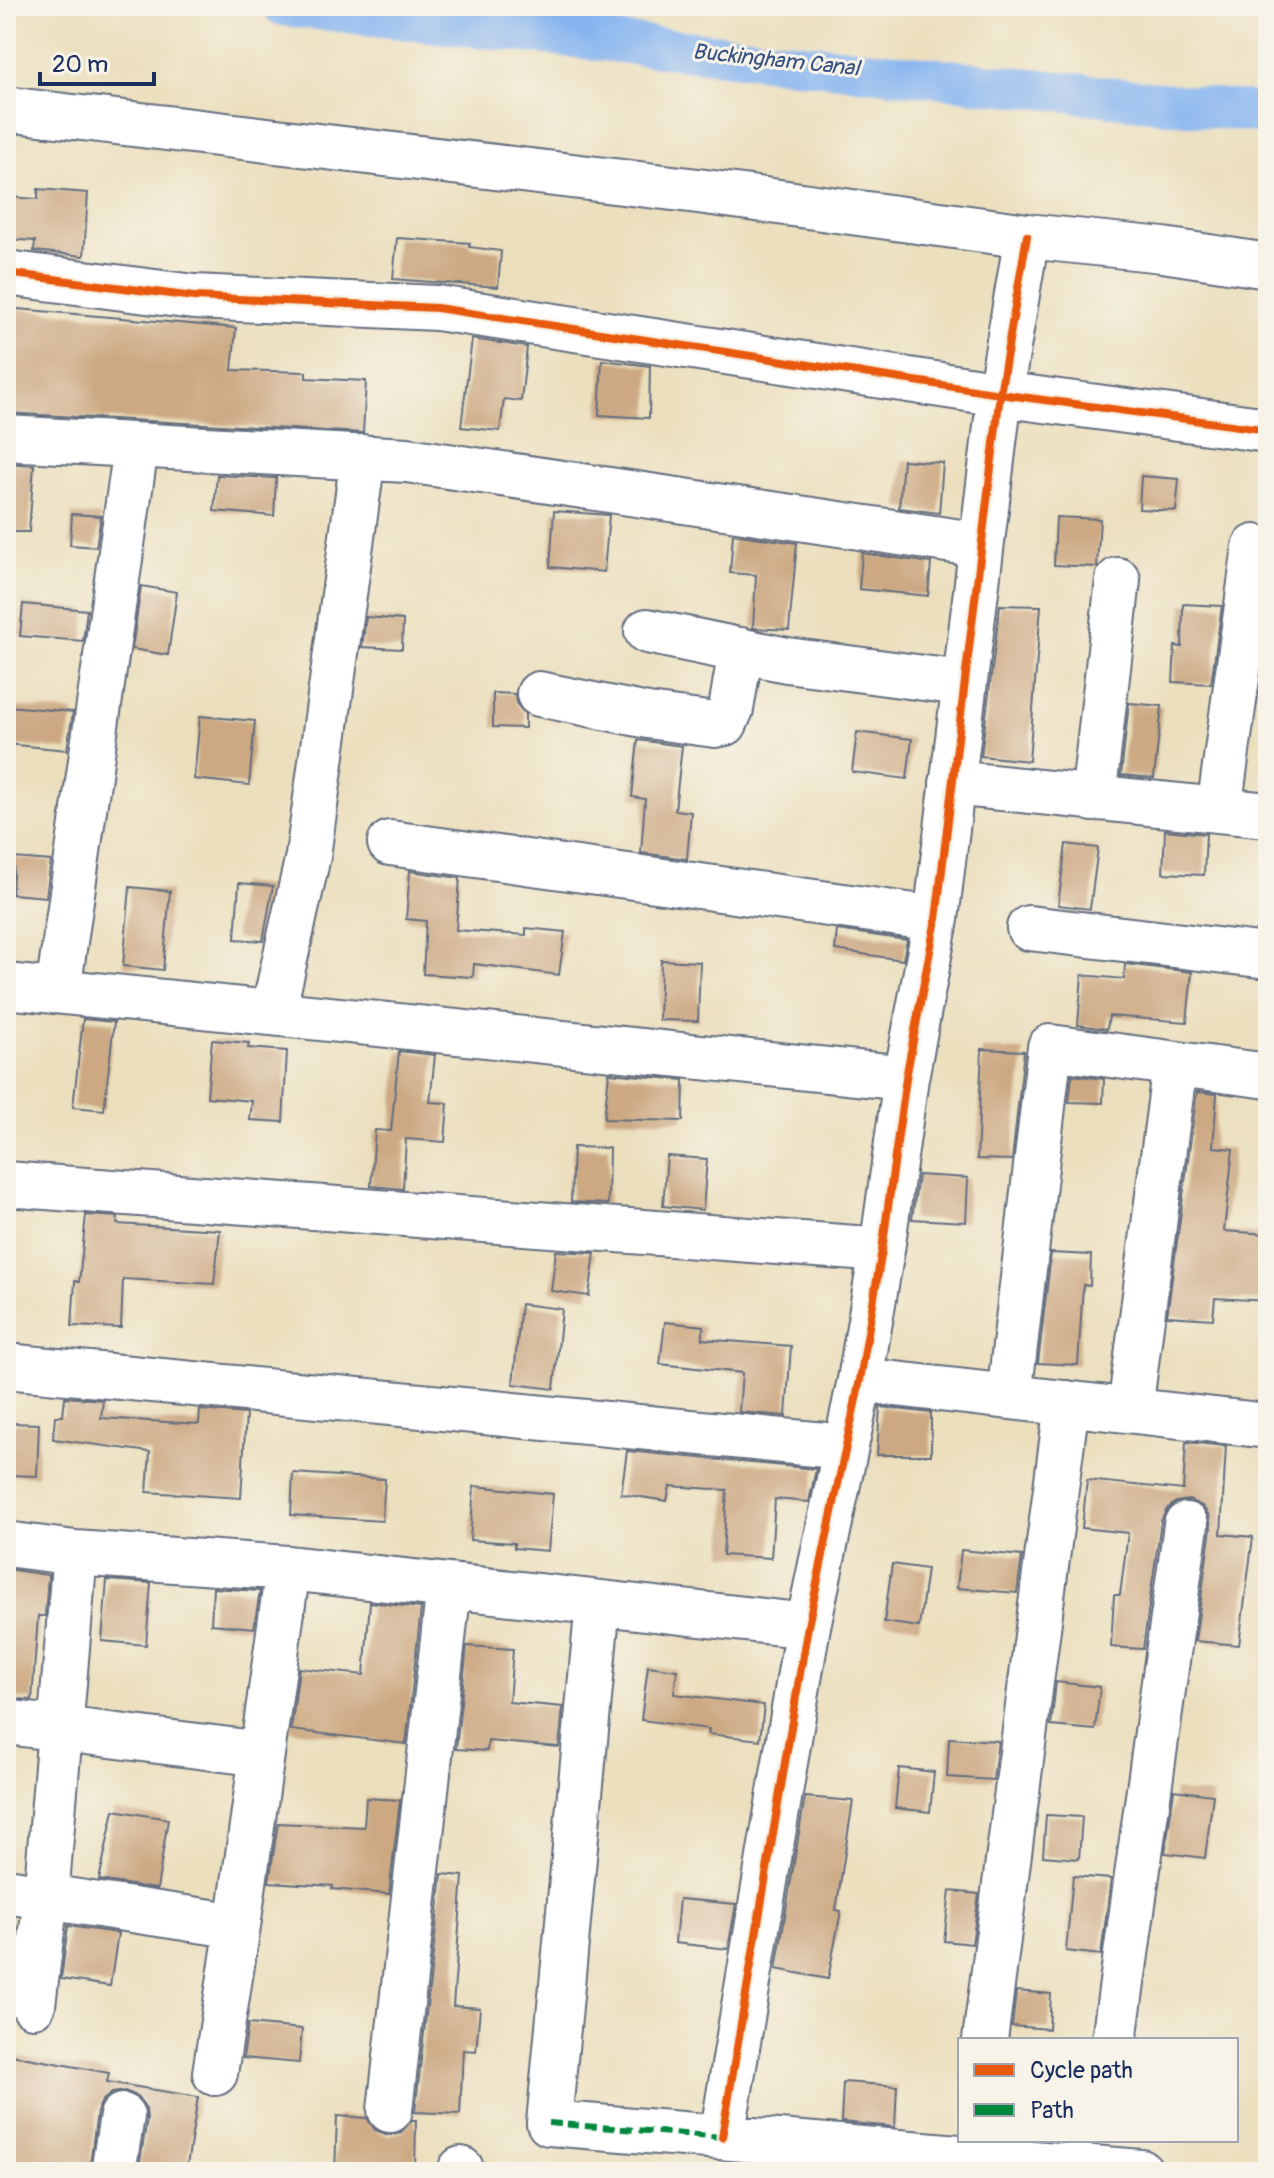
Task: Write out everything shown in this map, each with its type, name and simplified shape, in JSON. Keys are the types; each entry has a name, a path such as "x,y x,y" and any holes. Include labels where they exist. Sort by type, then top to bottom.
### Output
{"street":[{"path":"6,109 698,191 1268,266"},
{"path":"722,2137 808,1626 860,1380 906,1078 936,919 962,683 1000,394 1027,236"},
{"path":"6,273 194,297 437,308 1000,394 1268,430"},
{"path":"6,438 407,460 981,545"},
{"path":"58,991 136,447"},
{"path":"273,1013 308,856 363,457"},
{"path":"1219,810 1253,683 1255,547"},
{"path":"1093,799 1118,580"},
{"path":"647,631 787,660 962,683"},
{"path":"539,694 648,716 715,725 725,723 731,709 741,650"},
{"path":"952,783 1268,815"},
{"path":"390,843 936,919"},
{"path":"1029,928 1268,956"},
{"path":"6,986 906,1078"},
{"path":"1009,1397 1050,1047 1268,1076"},
{"path":"1130,1410 1175,1064"},
{"path":"6,1184 882,1250"},
{"path":"6,1366 846,1447"},
{"path":"860,1380 1268,1426"},
{"path":"985,2038 1067,1403"},
{"path":"1114,2038 1186,1525"},
{"path":"6,1544 75,1553 288,1568 808,1626"},
{"path":"33,2005 26,1894 60,1730 75,1553"},
{"path":"215,2073 288,1568"},
{"path":"390,2110 449,1586"},
{"path":"598,1603 549,2123 982,2158 1098,2154 1141,2172"},
{"path":"6,1722 262,1754"},
{"path":"26,1894 238,1926"},
{"path":"113,2172 122,2116"}],"building":[{"path":"38,189 88,193 84,256 34,251 35,241 6,239 6,197 38,199"},
{"path":"397,238 470,243 469,247 501,251 498,287 393,279"},
{"path":"6,308 236,328 232,370 306,372 306,378 366,381 363,433 6,413"},
{"path":"472,339 527,347 521,401 504,399 500,431 461,427"},
{"path":"602,360 650,366 649,418 599,415"},
{"path":"903,460 943,463 939,513 899,508"},
{"path":"6,463 34,465 29,532 6,532"},
{"path":"217,475 276,478 274,516 214,511"},
{"path":"1141,476 1179,479 1176,511 1139,509"},
{"path":"554,511 609,515 604,572 550,567"},
{"path":"72,514 101,516 96,547 70,545"},
{"path":"1056,517 1100,519 1097,567 1054,565"},
{"path":"733,534 797,543 789,630 753,628 756,575 730,573"},
{"path":"862,553 931,563 928,596 859,589"},
{"path":"141,586 177,592 168,655 132,649"},
{"path":"23,604 87,610 83,641 20,636"},
{"path":"1183,604 1222,606 1211,684 1173,682 1175,646 1182,647"},
{"path":"1000,605 1041,606 1029,761 981,756"},
{"path":"366,617 403,620 402,649 362,647"},
{"path":"493,693 515,694 516,703 525,714 525,728 493,727"},
{"path":"1129,703 1162,706 1154,778 1121,775"},
{"path":"8,706 73,712 67,750 6,744"},
{"path":"200,716 255,721 249,785 194,779"},
{"path":"857,732 912,739 907,779 852,772"},
{"path":"638,740 682,746 675,810 691,812 687,859 641,853 645,799 632,797"},
{"path":"1165,830 1206,834 1204,875 1163,873"},
{"path":"1066,844 1098,848 1090,909 1058,905"},
{"path":"14,858 51,861 46,897 12,894"},
{"path":"410,871 460,878 456,930 526,935 526,928 565,932 559,975 474,964 473,977 423,974 426,921 406,919"},
{"path":"239,883 273,886 263,941 235,939"},
{"path":"130,887 170,891 163,970 123,966"},
{"path":"837,930 907,940 903,960 835,950"},
{"path":"661,960 700,962 698,1021 659,1020"},
{"path":"1125,964 1192,972 1187,1022 1109,1016 1107,1029 1078,1025 1082,975 1124,979"},
{"path":"83,1019 114,1022 104,1110 73,1107"},
{"path":"212,1040 249,1043 248,1048 287,1051 283,1122 250,1120 252,1101 207,1097"},
{"path":"982,1049 1024,1051 1012,1160 977,1159"},
{"path":"399,1051 435,1055 430,1102 448,1103 445,1142 406,1139 403,1189 371,1186 375,1130 391,1131"},
{"path":"609,1073 684,1080 683,1121 604,1119"},
{"path":"1072,1075 1104,1079 1103,1103 1069,1102"},
{"path":"1197,1092 1217,1094 1213,1147 1233,1149 1224,1231 1268,1234 1268,1301 1215,1298 1213,1319 1167,1316"},
{"path":"573,1147 609,1148 608,1204 571,1202"},
{"path":"667,1156 707,1159 703,1210 663,1206"},
{"path":"918,1175 968,1178 966,1222 912,1219"},
{"path":"86,1215 118,1217 117,1224 220,1230 214,1284 123,1279 121,1328 72,1326 75,1281 79,1282"},
{"path":"556,1251 595,1253 589,1296 551,1291"},
{"path":"1051,1253 1091,1255 1090,1286 1083,1285 1078,1365 1038,1363"},
{"path":"521,1304 562,1309 554,1389 513,1384"},
{"path":"665,1322 704,1326 702,1339 791,1346 786,1416 739,1412 742,1373 660,1364"},
{"path":"65,1397 103,1400 101,1418 199,1424 200,1410 246,1414 241,1498 147,1492 150,1452 53,1439 55,1416 63,1416"},
{"path":"880,1407 931,1413 931,1455 877,1455"},
{"path":"10,1423 39,1424 37,1476 9,1475"},
{"path":"1186,1442 1226,1446 1221,1534 1253,1537 1239,1645 1195,1641 1211,1528 1209,1515 1202,1506 1189,1500 1176,1502 1167,1509 1161,1521 1143,1649 1111,1647 1114,1595 1120,1595 1128,1533 1082,1528 1087,1480 1183,1490"},
{"path":"627,1451 816,1469 809,1502 775,1499 771,1558 723,1555 727,1490 670,1486 667,1501 621,1494"},
{"path":"293,1473 385,1479 382,1521 291,1515"},
{"path":"474,1486 553,1494 548,1551 514,1548 514,1543 470,1540"},
{"path":"961,1550 1022,1556 1017,1593 957,1588"},
{"path":"892,1564 927,1569 919,1627 884,1622"},
{"path":"6,1569 48,1575 45,1616 38,1616 32,1700 6,1698"},
{"path":"107,1580 151,1583 146,1645 102,1641"},
{"path":"213,1588 260,1591 254,1628 211,1624"},
{"path":"370,1602 421,1608 406,1744 291,1730 299,1668 364,1675"},
{"path":"467,1646 513,1649 509,1702 563,1707 559,1747 488,1741 487,1751 456,1749"},
{"path":"648,1666 677,1670 674,1694 764,1705 760,1740 708,1734 709,1729 641,1720"},
{"path":"1056,1682 1100,1687 1095,1730 1051,1726"},
{"path":"949,1738 998,1741 993,1780 947,1777"},
{"path":"899,1768 934,1772 930,1812 895,1808"},
{"path":"1174,1790 1213,1795 1205,1858 1165,1853"},
{"path":"805,1797 853,1801 836,1910 841,1911 828,1979 776,1969"},
{"path":"366,1798 400,1800 389,1894 269,1882 278,1823 364,1827"},
{"path":"114,1810 168,1819 157,1889 99,1880"},
{"path":"1046,1815 1082,1817 1079,1859 1043,1856"},
{"path":"442,1874 463,1876 453,2006 480,2008 476,2051 463,2050 460,2114 415,2112"},
{"path":"1073,1876 1111,1879 1101,1955 1066,1951"},
{"path":"950,1891 979,1894 972,1944 944,1941"},
{"path":"679,1899 736,1904 728,1949 675,1943"},
{"path":"68,1926 118,1933 110,1986 61,1979"},
{"path":"1016,1991 1051,1994 1049,2029 1012,2026"},
{"path":"248,2024 302,2029 299,2063 243,2058"},
{"path":"6,2054 109,2073 107,2082 198,2097 186,2172 138,2172 147,2120 146,2108 137,2096 125,2091 112,2093 102,2101 97,2112 89,2172 6,2172"},
{"path":"843,2082 897,2086 895,2127 841,2122"},
{"path":"337,2116 367,2118 375,2130 388,2135 401,2132 412,2120 416,2120 415,2172 335,2172"}],"waterway":[{"name":"Buckingham Canal","path":"283,6 1268,114"}],"marked path":[{"path":"549,2123 722,2137"}],"cycle path":[{"path":"722,2137 808,1626 860,1380 906,1078 936,919 1000,394 1027,236"},
{"path":"6,273 194,297 437,308 1000,394 1268,430"}]}
